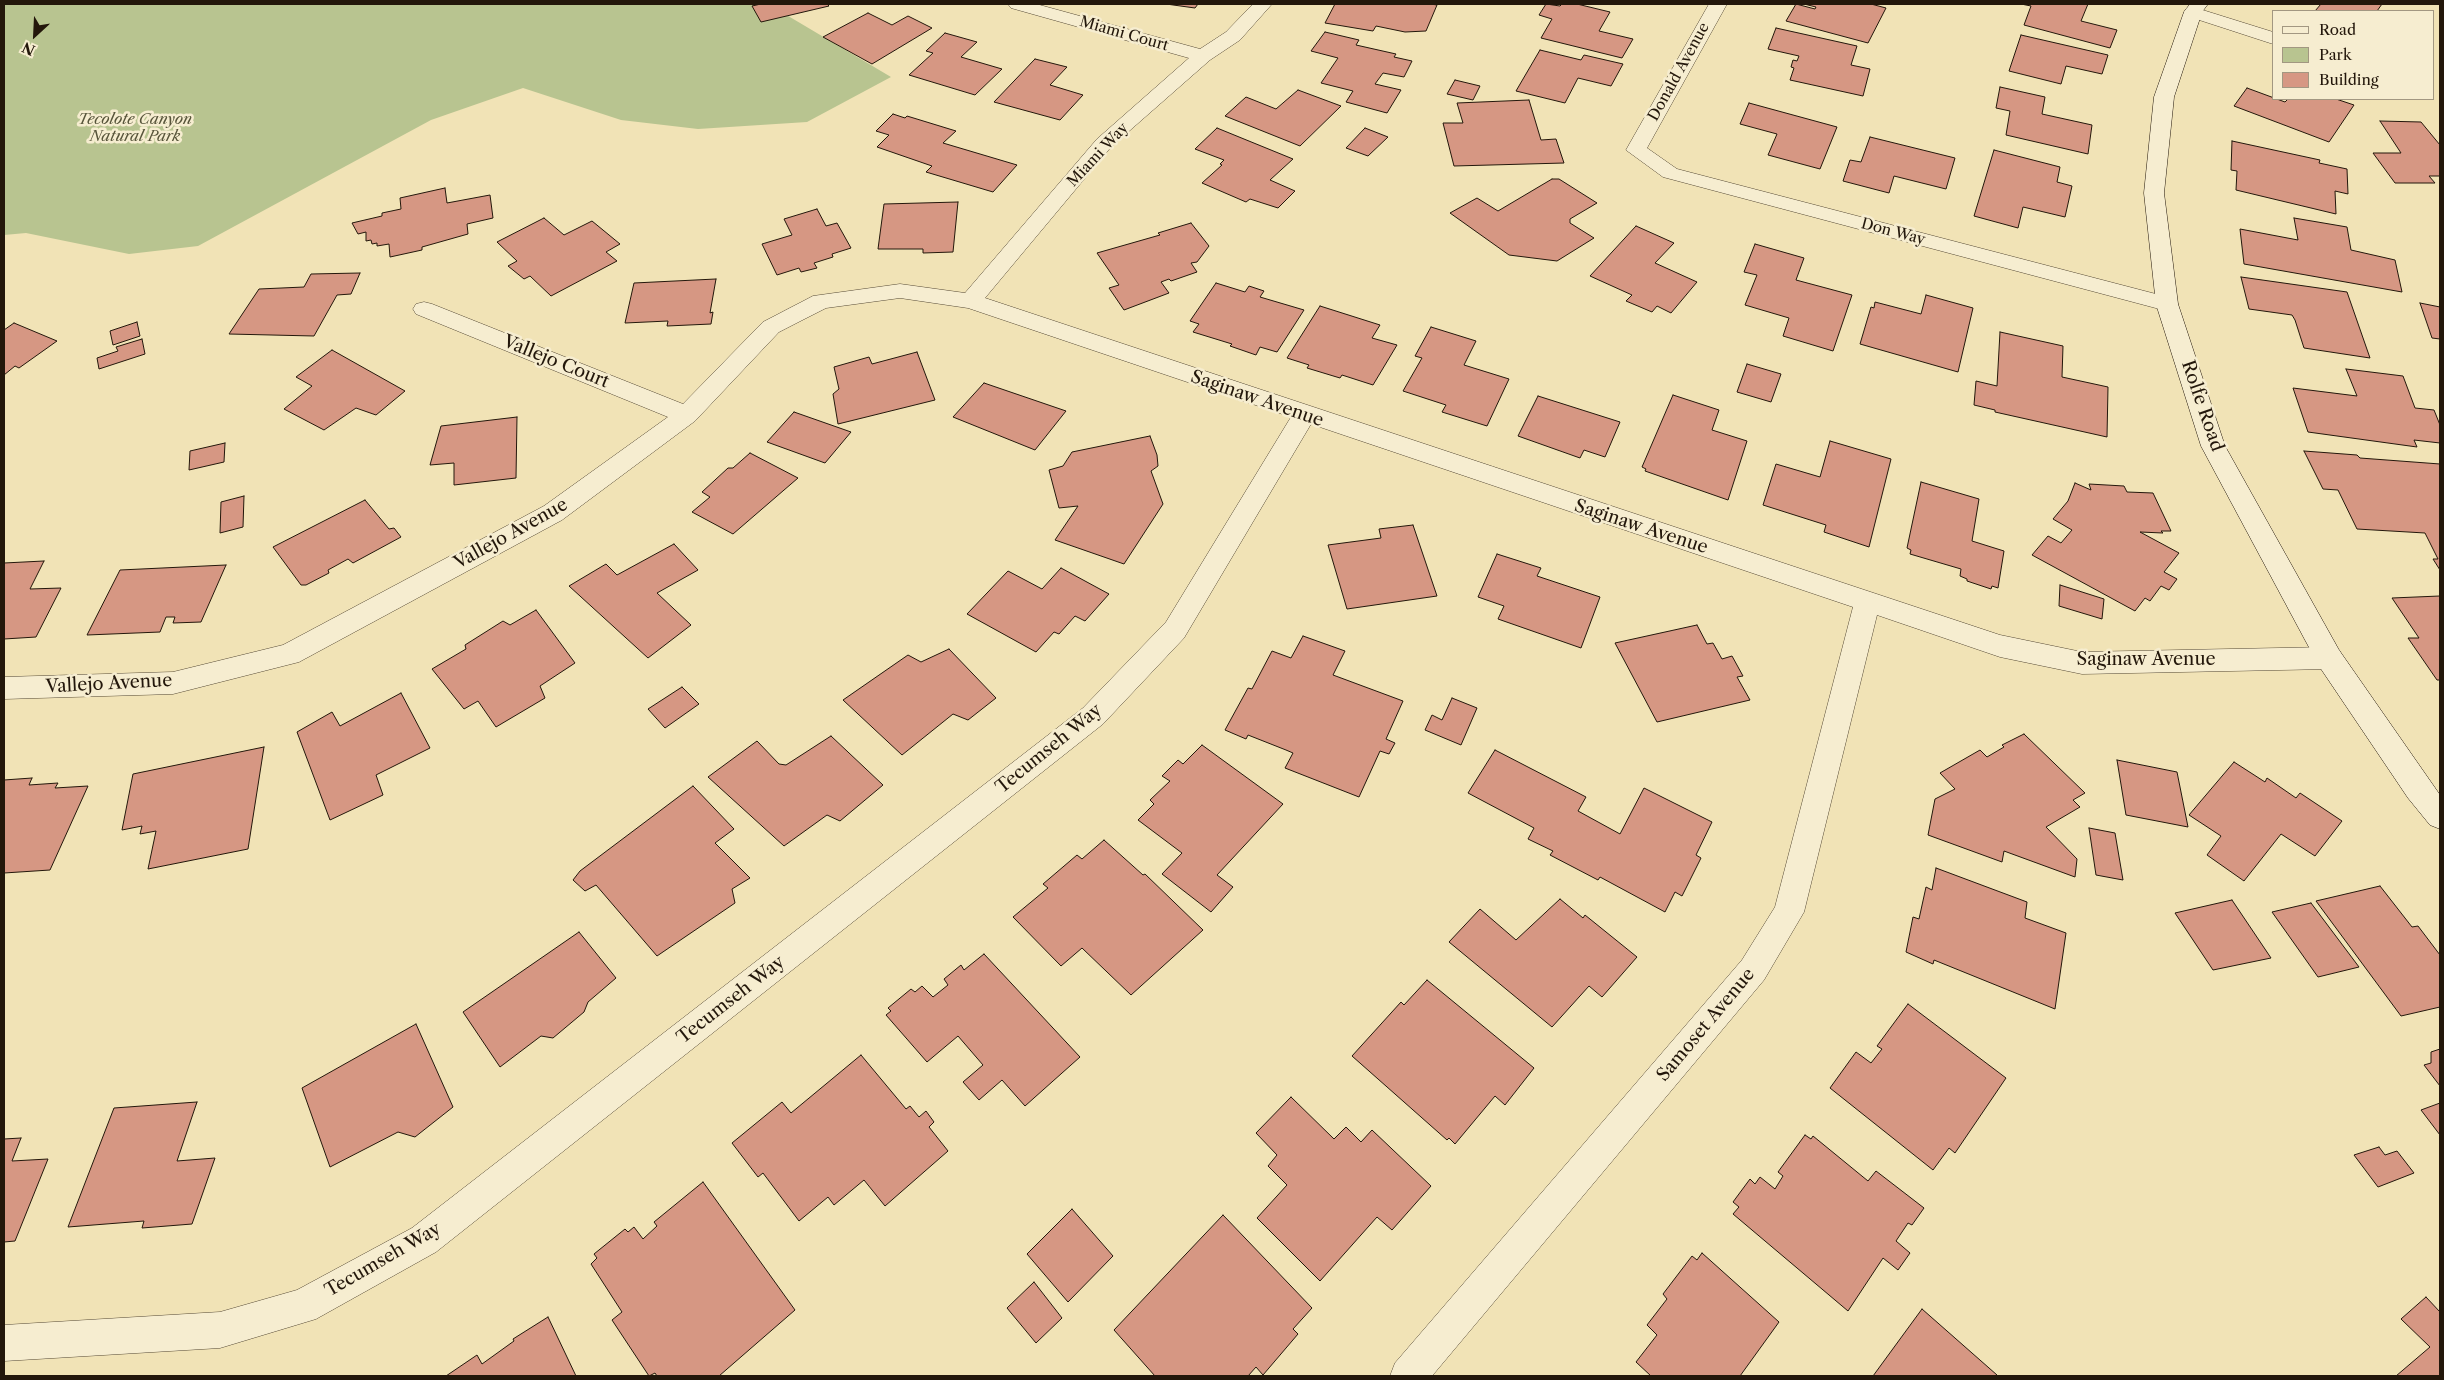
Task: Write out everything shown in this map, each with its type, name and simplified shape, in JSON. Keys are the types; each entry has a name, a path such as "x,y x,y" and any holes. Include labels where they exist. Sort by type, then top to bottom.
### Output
{"street":[{"name":"Miami Court","path":"1016,4 1203,56"},
{"name":"Miami Way","path":"970,301 1104,143 1203,56 1232,36 1263,4"},
{"name":"Donald Avenue","path":"1641,140 1718,4"},
{"path":"2196,8 2272,38"},
{"name":"Rolfe Road","path":"2196,8 2164,98 2154,193 2167,304 2214,446 2329,658 2418,789 2440,816"},
{"name":"Don Way","path":"1641,140 1636,150 1670,173 2167,304"},
{"name":"Vallejo Avenue","path":"4,688 173,683 289,654 553,513 687,415 771,328 821,301 900,290 970,301"},
{"name":"Saginaw Avenue","path":"970,301 2000,646 2082,663 2329,658"},
{"name":"Vallejo Court","path":"424,309 687,415"},
{"name":"Tecumseh Way","path":"4,1343 220,1330 303,1306 424,1240 1093,716 1175,630 1306,415"},
{"name":"Samoset Avenue","path":"1408,1376 1754,970 1789,912 1867,602"}],"green space":[{"name":"Tecolote Canyon Natural Park","path":"4,4 768,4 891,77 807,122 698,129 621,120 523,88 431,120 198,246 129,254 26,233 4,235"}],"building":[{"path":"761,4 827,4 829,6 761,22 752,6"},
{"path":"1166,4 1198,4 1195,8"},
{"path":"1335,4 1437,5 1426,31 1405,32 1376,26 1373,31 1325,23"},
{"path":"1546,4 1560,6 1562,4 1577,4 1610,12 1599,31 1633,39 1622,58 1541,38 1552,19 1539,15"},
{"path":"1796,4 1815,9 1816,7 1804,4 1871,4 1886,8 1868,43 1786,21"},
{"path":"2021,4 2088,4 2081,21 2117,30 2110,48 2024,25 2031,6"},
{"path":"2321,4 2382,4 2378,10 2316,10"},
{"path":"868,13 892,25 908,16 932,28 872,64 823,37"},
{"path":"1776,28 1857,46 1851,65 1870,69 1863,96 1790,80 1794,68 1791,67 1793,60 1797,61 1799,56 1768,49"},
{"path":"1325,32 1359,40 1356,45 1396,54 1394,57 1412,61 1404,77 1383,73 1375,84 1401,90 1387,113 1346,102 1353,91 1321,83 1338,58 1311,51"},
{"path":"945,33 977,42 961,57 1002,69 975,95 909,75 933,53 926,51"},
{"path":"2021,35 2108,55 2102,74 2066,66 2061,84 2009,71"},
{"path":"1540,50 1581,60 1584,55 1623,64 1611,86 1578,78 1565,103 1516,91"},
{"path":"1035,59 1067,67 1050,85 1083,95 1060,120 994,102"},
{"path":"1455,80 1480,86 1473,100 1447,94"},
{"path":"2000,87 2045,97 2042,114 2092,125 2088,154 2006,135 2010,111 1996,108"},
{"path":"2247,88 2272,97 2272,100 2285,102 2287,100 2339,100 2354,105 2329,142 2234,106"},
{"path":"1298,90 1341,106 1300,146 1225,116 1246,97 1276,109"},
{"path":"1529,100 1541,140 1556,139 1564,163 1454,166 1443,123 1463,123 1457,103"},
{"path":"1749,103 1837,127 1820,169 1768,155 1777,134 1740,124"},
{"path":"893,114 905,118 907,116 956,131 943,143 1017,165 993,192 926,172 932,166 877,147 889,135 876,131"},
{"path":"2380,121 2421,122 2440,145 2440,176 2429,176 2435,183 2395,183 2373,153 2401,153"},
{"path":"1217,128 1293,159 1270,180 1295,191 1278,208 1250,199 1246,202 1202,183 1222,165 1220,164 1224,160 1195,149"},
{"path":"1365,128 1388,137 1368,156 1346,148"},
{"path":"1870,137 1955,158 1946,189 1894,176 1889,193 1843,181 1850,160 1861,162"},
{"path":"2232,141 2320,160 2319,163 2347,169 2348,194 2335,191 2336,214 2236,190 2237,171 2231,170"},
{"path":"1994,150 2060,167 2057,182 2072,186 2065,217 2023,207 2018,228 1974,216"},
{"path":"1552,179 1559,179 1597,203 1570,219 1570,223 1594,238 1557,261 1509,255 1450,213 1477,198 1498,211"},
{"path":"445,188 447,203 490,195 493,218 467,224 468,234 422,247 422,250 390,257 389,244 377,246 377,243 372,244 371,240 366,241 366,232 358,234 352,223 382,216 382,213 401,209 400,198"},
{"path":"958,202 953,252 923,253 923,249 878,249 884,204"},
{"path":"817,209 826,226 837,223 851,248 832,254 833,257 814,263 817,268 801,272 799,268 777,275 762,244 792,235 784,219"},
{"path":"544,218 564,235 592,221 620,244 606,252 617,261 551,296 530,276 524,279 508,266 517,261 497,242"},
{"path":"2294,218 2347,227 2351,250 2395,260 2402,292 2244,264 2240,229 2298,240"},
{"path":"1191,223 1209,246 1197,262 1191,263 1197,272 1171,281 1169,279 1161,282 1169,293 1124,310 1109,288 1119,285 1097,253 1160,235 1158,233"},
{"path":"1636,226 1674,243 1655,263 1697,282 1671,313 1657,306 1652,312 1626,301 1632,295 1590,276"},
{"path":"1755,244 1804,258 1796,280 1852,295 1833,351 1783,336 1789,318 1745,305 1757,275 1744,272"},
{"path":"360,273 351,294 337,295 314,336 229,334 259,289 304,287 311,274"},
{"path":"2241,277 2347,292 2370,358 2304,348 2292,315 2249,309"},
{"path":"716,279 710,313 713,312 711,324 667,326 668,321 625,323 634,283"},
{"path":"1216,283 1245,292 1249,286 1264,291 1260,297 1304,310 1277,352 1260,347 1256,355 1230,346 1232,344 1193,332 1199,324 1190,321"},
{"path":"1926,295 1973,308 1958,372 1860,344 1871,307 1874,308 1875,302 1921,314"},
{"path":"2420,303 2440,307 2440,339 2432,338"},
{"path":"1320,306 1380,325 1372,338 1397,345 1373,385 1342,375 1340,378 1307,368 1309,365 1287,358"},
{"path":"137,322 140,336 113,345 110,331"},
{"path":"14,323 57,341 19,368 15,366 4,375 4,330"},
{"path":"1431,327 1476,341 1464,365 1509,379 1487,426 1442,412 1446,405 1403,391 1422,358 1415,356"},
{"path":"2000,332 2063,346 2062,377 2108,387 2107,437 1995,412 1995,410 1974,405 1976,381 1997,386"},
{"path":"142,339 145,354 99,369 97,358 118,351 116,347"},
{"path":"332,350 405,391 376,415 356,408 324,430 284,409 312,386 296,377"},
{"path":"917,352 935,400 838,424 833,394 839,389 834,367 869,357 872,364"},
{"path":"1747,364 1781,374 1771,402 1737,392"},
{"path":"2346,369 2403,376 2415,408 2434,410 2440,425 2440,443 2414,440 2417,447 2308,432 2293,388 2357,396"},
{"path":"984,383 1066,411 1035,450 953,417"},
{"path":"1673,395 1719,410 1712,430 1747,441 1728,500 1645,471 1646,469 1642,467"},
{"path":"1538,396 1620,422 1605,457 1584,450 1580,458 1518,436"},
{"path":"794,412 851,432 825,463 767,442"},
{"path":"517,417 516,478 454,485 454,463 430,465 441,426"},
{"path":"1150,436 1157,455 1158,466 1151,471 1163,504 1124,564 1055,540 1078,506 1059,508 1049,470 1063,466 1072,452"},
{"path":"1830,441 1891,459 1869,547 1824,532 1826,525 1763,505 1776,464 1820,477"},
{"path":"225,443 224,462 189,470 190,451"},
{"path":"2304,451 2357,455 2360,458 2440,464 2440,570 2433,559 2438,559 2425,533 2357,529 2338,490 2323,489"},
{"path":"750,453 798,478 733,534 692,512 710,497 702,492 728,468 733,468"},
{"path":"1921,482 1979,499 1972,541 2004,551 1998,588 1992,586 1991,589 1967,581 1967,579 1960,576 1961,569 1910,554 1911,550 1907,548"},
{"path":"2075,483 2091,490 2089,484 2124,486 2127,492 2153,493 2171,531 2161,531 2163,533 2140,532 2179,553 2164,572 2177,579 2169,590 2161,586 2150,601 2145,598 2135,611 2032,555 2048,536 2061,543 2072,530 2053,519 2068,501"},
{"path":"244,496 243,527 220,533 221,502"},
{"path":"365,500 389,529 394,528 401,537 353,563 348,559 328,570 329,573 306,585 301,585 273,547"},
{"path":"1413,525 1437,596 1347,609 1328,545 1381,538 1379,529"},
{"path":"674,544 698,570 657,593 691,625 648,658 569,586 606,564 617,575"},
{"path":"1497,554 1541,568 1537,576 1600,597 1581,648 1498,619 1504,606 1478,597"},
{"path":"44,561 30,589 61,588 36,637 4,639 4,563"},
{"path":"226,565 201,622 173,623 175,617 166,617 160,632 87,635 120,570"},
{"path":"1061,568 1109,594 1085,621 1075,616 1059,634 1054,632 1036,652 967,614 1008,571 1042,589"},
{"path":"2060,585 2104,599 2102,619 2059,606"},
{"path":"2440,596 2440,680 2437,680 2408,638 2419,638 2392,598"},
{"path":"536,610 575,663 540,686 545,698 496,727 478,701 464,709 432,669 466,649 465,645 503,621 510,625"},
{"path":"1697,625 1707,644 1713,643 1722,659 1732,656 1743,676 1737,677 1750,700 1657,722 1615,643"},
{"path":"1303,636 1345,651 1333,675 1403,701 1386,739 1395,743 1389,754 1380,751 1359,797 1285,768 1293,753 1248,735 1246,739 1225,730 1248,688 1252,689 1272,651 1291,658"},
{"path":"949,649 996,698 968,720 953,714 902,755 843,700 908,655 921,662"},
{"path":"682,687 699,704 665,728 648,709"},
{"path":"401,693 430,748 376,775 383,795 330,820 297,732 332,712 340,726"},
{"path":"1452,698 1477,708 1461,745 1425,730 1432,715 1442,720"},
{"path":"2024,734 2085,793 2073,800 2080,807 2046,827 2077,859 2075,877 2004,851 2002,862 1928,835 1935,799 1955,789 1940,773 1980,750 1987,757 2004,747 2002,745"},
{"path":"831,736 883,785 840,821 827,815 784,846 708,777 757,741 779,764 786,765"},
{"path":"1202,745 1283,804 1217,875 1233,887 1211,912 1162,874 1182,853 1138,820 1154,804 1150,800 1170,781 1162,776 1178,760 1183,764"},
{"path":"264,747 248,849 148,869 156,831 140,834 142,826 122,830 133,774"},
{"path":"1495,750 1586,797 1578,811 1620,834 1644,788 1712,822 1696,855 1701,858 1682,896 1675,892 1665,912 1600,877 1598,880 1550,855 1553,851 1528,839 1534,828 1468,793"},
{"path":"2117,760 2177,772 2188,827 2126,815"},
{"path":"2234,762 2265,782 2267,778 2296,798 2300,793 2342,821 2315,856 2281,834 2244,881 2207,855 2221,836 2189,815"},
{"path":"32,778 29,785 58,783 55,788 88,786 50,870 4,873 4,780"},
{"path":"693,786 734,829 715,843 750,878 732,889 735,903 657,956 596,885 585,891 573,880 580,871"},
{"path":"2089,828 2115,833 2123,880 2096,875"},
{"path":"1104,840 1143,875 1145,874 1203,930 1131,995 1082,948 1061,966 1013,917 1048,888 1043,884 1077,855 1082,859"},
{"path":"1936,868 2027,902 2025,918 2066,933 2055,1009 1934,960 1933,964 1906,952 1913,917 1919,919 1926,887 1932,890"},
{"path":"2380,886 2412,927 2418,926 2440,955 2440,1007 2401,1016 2316,901"},
{"path":"1560,899 1583,918 1585,915 1637,957 1602,997 1589,986 1552,1027 1449,942 1480,909 1516,940"},
{"path":"2232,900 2271,958 2213,970 2175,913"},
{"path":"2311,903 2359,967 2318,977 2272,912"},
{"path":"579,932 616,978 588,1002 584,1012 553,1038 541,1036 500,1067 463,1012"},
{"path":"984,954 1080,1057 1025,1106 1002,1080 979,1100 963,1082 983,1065 958,1036 927,1062 886,1015 891,1011 888,1008 911,989 915,992 922,986 933,997 948,985 944,979 961,965 964,970"},
{"path":"1427,980 1534,1068 1505,1105 1495,1096 1455,1144 1449,1138 1447,1140 1352,1056 1401,1002 1404,1005"},
{"path":"1908,1004 2006,1078 1955,1153 1949,1148 1933,1170 1830,1088 1856,1052 1871,1063 1882,1049 1877,1046"},
{"path":"416,1024 453,1107 415,1137 398,1132 330,1167 302,1088"},
{"path":"2440,1049 2440,1086 2424,1065 2431,1063 2431,1052"},
{"path":"861,1055 906,1109 910,1106 919,1117 926,1111 934,1122 929,1127 948,1151 885,1206 864,1180 834,1205 828,1197 799,1221 763,1173 758,1177 732,1143 782,1102 791,1113"},
{"path":"1291,1097 1334,1139 1346,1127 1361,1142 1372,1130 1431,1186 1392,1230 1377,1217 1320,1281 1257,1218 1287,1185 1268,1166 1277,1155 1256,1133"},
{"path":"197,1102 177,1161 215,1158 192,1224 142,1228 144,1221 68,1227 114,1108"},
{"path":"2440,1103 2440,1135 2421,1110"},
{"path":"1805,1135 1811,1139 1813,1136 1868,1181 1876,1171 1924,1208 1912,1225 1908,1223 1896,1241 1910,1253 1898,1270 1883,1258 1848,1311 1733,1214 1739,1207 1733,1202 1750,1179 1755,1184 1760,1177 1775,1189 1783,1176 1778,1172"},
{"path":"21,1138 12,1161 48,1159 15,1241 4,1242 4,1139"},
{"path":"2379,1147 2385,1155 2397,1151 2414,1173 2378,1187 2354,1155"},
{"path":"703,1182 795,1310 719,1376 657,1376 655,1373 649,1376 612,1320 622,1312 591,1264 597,1258 594,1254 625,1229 628,1232 634,1227 643,1239 657,1226 654,1222"},
{"path":"1072,1209 1113,1256 1068,1302 1027,1254"},
{"path":"1223,1215 1312,1308 1293,1329 1298,1334 1263,1375 1256,1367 1248,1376 1155,1376 1114,1330"},
{"path":"1702,1253 1779,1322 1740,1376 1651,1376 1636,1362 1657,1335 1647,1325 1667,1299 1663,1294 1692,1256 1697,1260"},
{"path":"1034,1282 1062,1318 1036,1343 1007,1308"},
{"path":"2426,1297 2440,1312 2440,1376 2396,1376 2430,1347 2401,1319"},
{"path":"1922,1309 1997,1375 1873,1376"},
{"path":"548,1317 576,1376 446,1376 477,1355 482,1364 514,1341 513,1339"}]}
